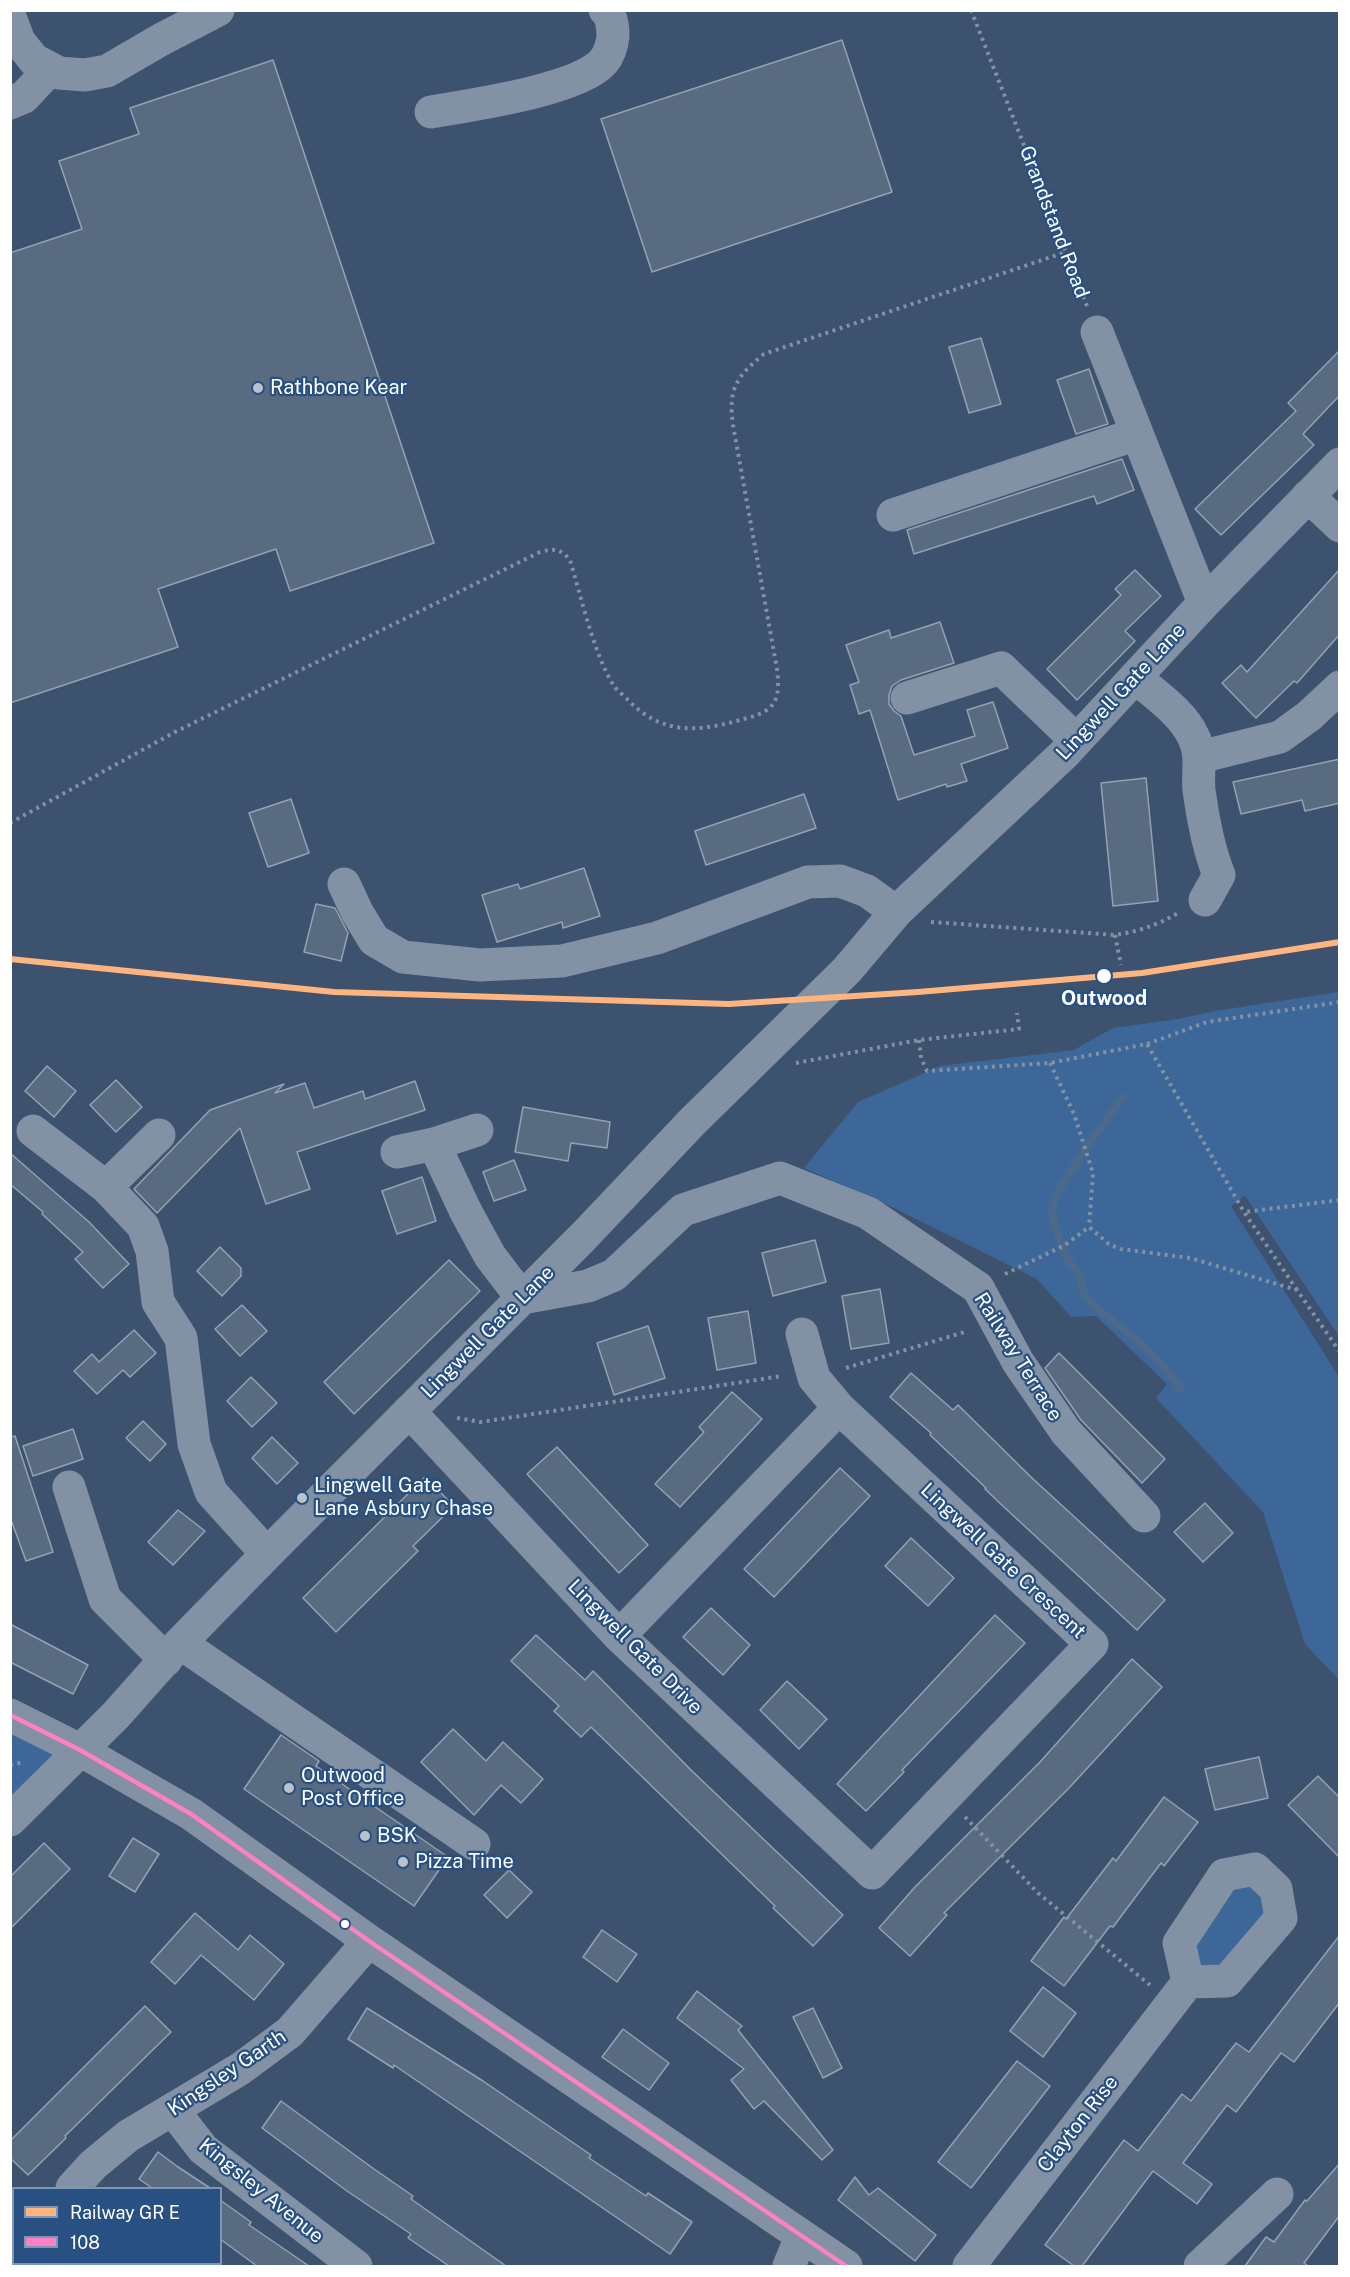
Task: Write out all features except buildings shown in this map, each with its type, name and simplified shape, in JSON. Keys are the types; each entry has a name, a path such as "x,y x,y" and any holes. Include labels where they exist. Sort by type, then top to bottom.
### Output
{"street":[{"path":"10,17 19,41 34,60 59,73 85,75 107,71 218,10"},
{"path":"431,112 521,95 580,77 603,62 612,48 613,29 607,12"},
{"path":"10,104 24,97 50,69"},
{"path":"1097,332 1204,603"},
{"path":"893,515 1137,434"},
{"name":"Lingwell Gate Lane","path":"10,1820 116,1715 267,1554 583,1237 692,1122 848,970 896,912 1064,754 1204,603 1340,464"},
{"path":"1308,496 1340,526"},
{"path":"907,698 1001,668 1076,740"},
{"path":"1135,678 1180,718 1193,735 1200,757 1199,788 1202,808 1209,850 1219,875 1205,900"},
{"path":"1200,757 1280,737 1309,716 1340,687"},
{"path":"344,884 374,940 403,957 480,965 562,961 657,938 808,882 840,881 867,891 896,912"},
{"path":"397,1152 434,1144 477,1130"},
{"path":"33,1131 106,1187 143,1226 152,1251 158,1302 182,1338 194,1444 211,1492 267,1554"},
{"path":"106,1187 159,1135"},
{"path":"434,1144 490,1256 522,1298"},
{"name":"Railway Terrace","path":"522,1298 588,1286 614,1275 683,1210 780,1178 868,1213 978,1288 1018,1362 1066,1432 1144,1516"},
{"name":"Lingwell Gate Crescent","path":"802,1334 814,1378 839,1408 1092,1644 872,1873"},
{"path":"619,1636 839,1408"},
{"name":"Lingwell Gate Drive","path":"409,1411 619,1636 872,1873"},
{"path":"69,1488 105,1599 173,1652 474,1844"},
{"path":"10,1715 80,1750 191,1814 369,1941 846,2266"},
{"name":"Kingsley Garth","path":"73,2187 93,2165 129,2136 240,2068 290,2032 369,1941"},
{"name":"Clayton Rise","path":"969,2266 1180,1993"},
{"name":"Kingsley Avenue","path":"173,2109 203,2149 356,2266"},
{"path":"1200,2266 1277,2194"},
{"path":"789,2266 801,2237"}],"path":[{"name":"Grandstand Road","path":"971,10 1097,332"},
{"path":"10,824 175,732 540,552 553,548 562,551 570,560 598,651 614,686 636,708 657,721 678,729 713,728 766,711 774,703 778,688 777,669 730,407 733,388 746,369 764,354 1066,252"},
{"path":"896,912 924,921 1115,935 1140,931 1205,900"},
{"path":"1115,935 1121,965"},
{"path":"918,1040 921,1058 927,1071 1050,1063 1147,1044 1207,1022 1340,1002"},
{"path":"840,1054 918,1040 1019,1029 1017,1013"},
{"path":"1147,1044 1244,1212 1340,1352"},
{"path":"978,1288 1065,1245 1089,1227 1093,1173 1074,1114 1050,1063"},
{"path":"1244,1212 1340,1200"},
{"path":"1089,1227 1110,1245 1121,1249 1190,1258 1297,1290"},
{"path":"409,1411 481,1422 844,1368 968,1331"},
{"path":"945,1798 1038,1893 1180,1993"}],"shaded area":[{"path":"1339,992 1339,1336 1245,1196 1231,1206 1339,1377 1339,1680 1305,1644 1263,1512 1156,1398 1167,1384 1096,1316 1071,1317 1037,1279 894,1208 804,1168 858,1102 940,1066 1074,1050 1113,1028"},
{"path":"11,1713 80,1750 11,1820"},
{"path":"1255,1869 1281,1918 1227,1981 1188,1982 1179,1943"}],"waterway":[{"path":"1123,1097 1078,1159 1060,1189 1051,1209 1054,1225 1068,1259 1079,1275 1083,1291 1093,1305 1138,1341 1161,1363 1181,1389"}],"transit line":[{"path":"10,959 334,992 729,1004 918,992 1142,973 1340,942"},
{"name":"108","path":"10,1715 80,1750 191,1814 369,1941 846,2266"}],"place":[{"name":"Rathbone Kear","path":"258,388"},
{"name":"Outwood","path":"1104,976"},
{"name":"Lingwell Gate Lane Asbury Chase","path":"302,1498"},
{"name":"Outwood Post Office","path":"289,1788"},
{"name":"BSK","path":"365,1836"},
{"name":"Pizza Time","path":"403,1862"}]}
